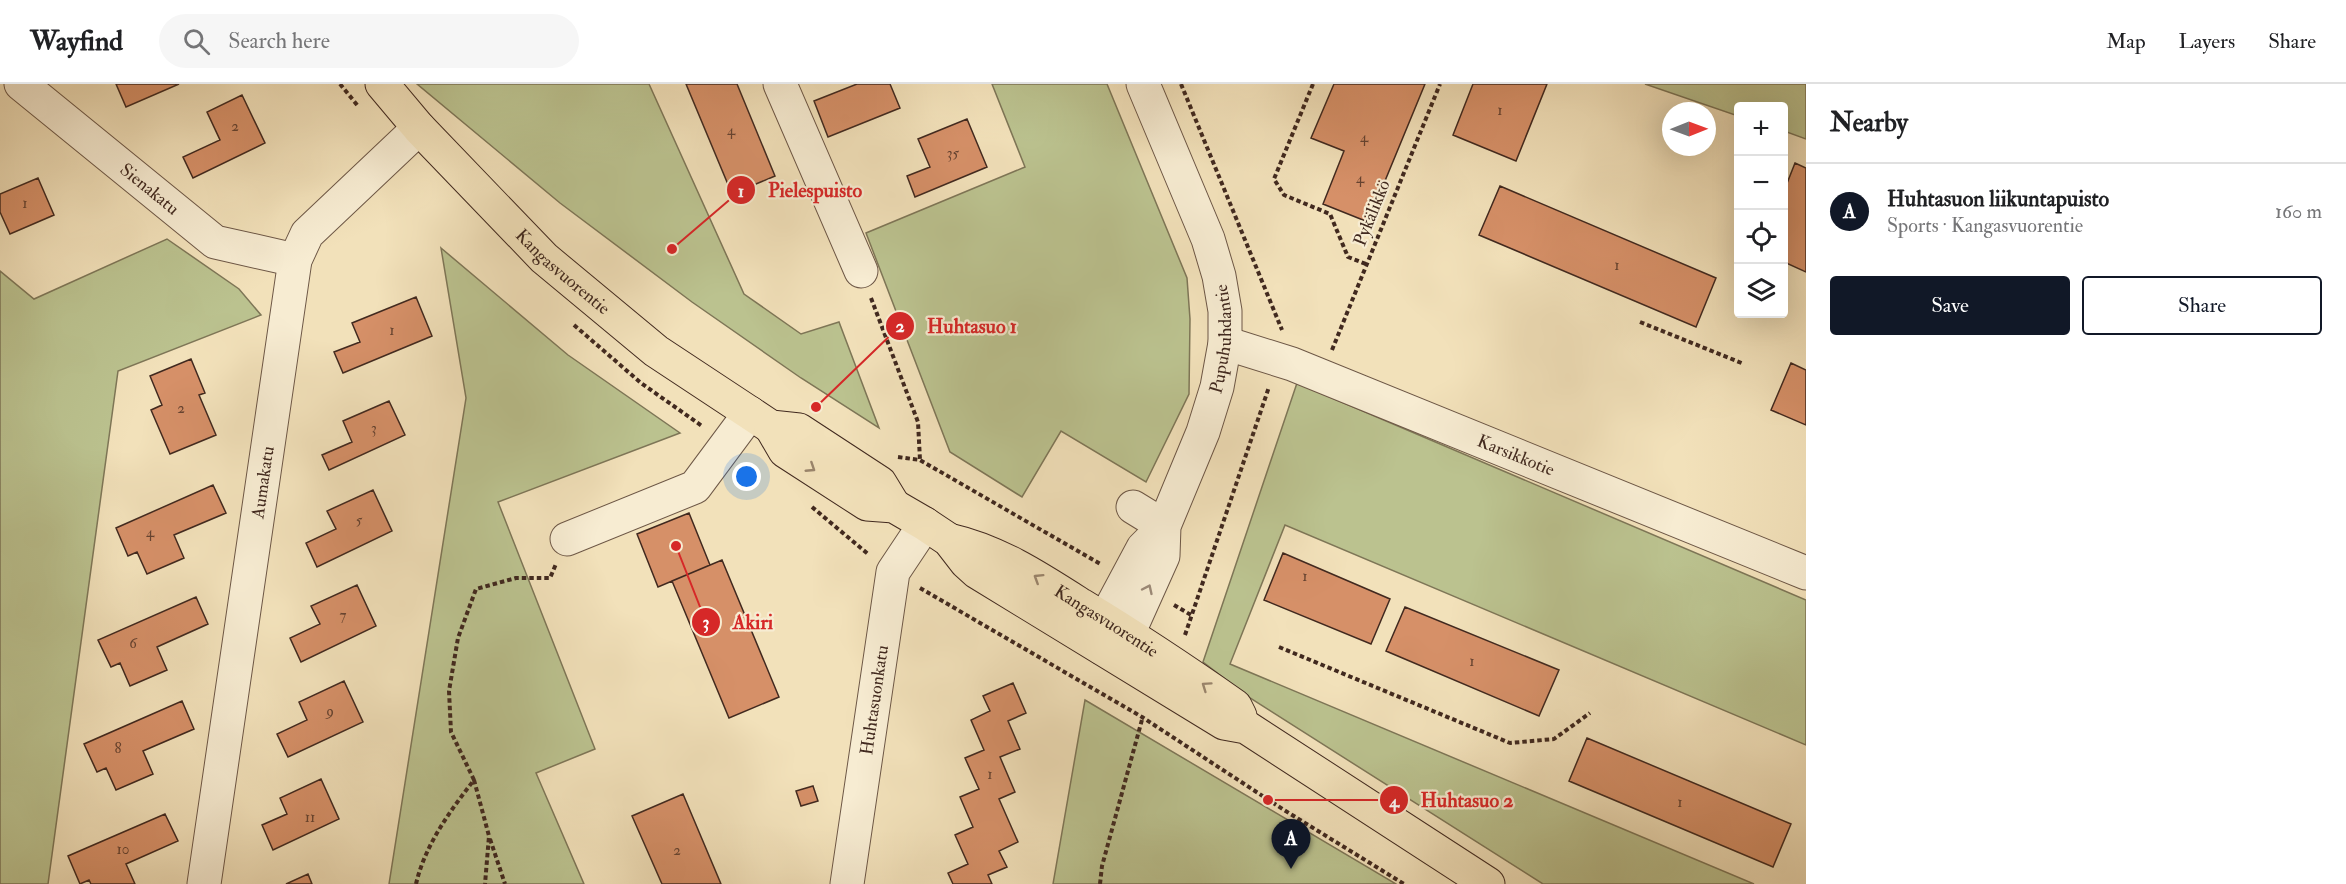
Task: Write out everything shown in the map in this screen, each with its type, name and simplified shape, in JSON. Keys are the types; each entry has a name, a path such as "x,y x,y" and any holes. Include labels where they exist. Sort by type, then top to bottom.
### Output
{"main road":[{"name":"Kangasvuorentie","path":"382,84 419,128 544,258 656,351 761,420 785,451 867,504 894,506 937,532 1018,566 1112,634 1224,723 1246,727 1488,884"}],"street":[{"name":"Sienakatu","path":"21,84 215,242 295,260"},
{"path":"780,84 861,271"},
{"name":"Pupuhuhdantie","path":"1112,634 1137,584 1163,556 1164,526 1203,432 1217,387 1225,343 1225,311 1219,276 1208,239 1143,84"},
{"name":"Aumakatu","path":"204,884 295,260 307,234 419,128"},
{"name":"Karsikkotie","path":"1225,343 1303,368 1806,573"},
{"path":"567,539 695,487 761,420"},
{"path":"1132,507 1164,526"},
{"name":"Huhtasuonkatu","path":"847,884 892,572 937,532"}],"path":[{"path":"1313,84 1274,179 1284,195 1330,214 1348,257 1366,264"},
{"name":"Pykälikkö","path":"1330,353 1440,84"},
{"path":"861,271 918,422 920,460 1191,615"},
{"path":"1640,322 1744,364"},
{"path":"505,884 474,780 451,732 449,691 458,638 476,589 516,578 550,578 567,539"},
{"path":"1279,647 1510,743 1554,739 1590,713"},
{"path":"1100,884 1102,866 1142,717"},
{"path":"416,884 420,868 448,813 474,780"},
{"path":"484,884 489,836"}],"green space":[{"path":"417,84 649,84 744,294 801,334 839,322 879,428 801,378 692,302 560,203"},
{"path":"992,84 1107,84 1187,278 1190,319 1189,394 1146,482 1061,431 1022,497 950,452 866,233 1025,167"},
{"path":"1645,84 1806,84 1806,139 1788,132 1788,102 1734,102 1734,115 1716,108 1716,102 1697,102"},
{"path":"167,239 239,289 261,315 118,371 48,884 0,884 0,271 34,299"},
{"path":"441,248 568,355 680,433 498,502 595,749 536,773 584,884 389,884 466,398"},
{"path":"1297,383 1806,600 1806,745 1285,525 1230,664 1754,884 1543,884 1250,698 1203,662"},
{"path":"1085,700 1396,884 1053,884"}],"building":[{"path":"116,84 179,84 126,107"},
{"path":"686,84 737,84 775,176 732,194"},
{"path":"857,84 890,84 900,108 828,137 814,101"},
{"path":"1334,84 1425,84 1368,222 1323,204 1344,151 1311,138"},
{"path":"1473,84 1547,84 1516,161 1453,135"},
{"path":"242,95 265,143 193,178 183,157 220,140 207,112"},
{"path":"967,119 987,167 915,197 907,176 930,167 918,139"},
{"path":"1795,163 1806,168 1806,272 1788,264 1788,181"},
{"path":"38,178 54,215 10,234 0,212 0,194"},
{"path":"1500,186 1716,278 1696,327 1479,235"},
{"path":"416,297 432,336 343,373 334,352 360,342 352,323"},
{"path":"191,359 205,393 199,395 216,435 170,454 151,410 162,405 150,376"},
{"path":"1791,363 1806,370 1806,425 1771,410"},
{"path":"389,401 405,435 329,470 322,455 352,442 343,421"},
{"path":"213,485 226,513 174,535 184,558 147,574 137,552 128,556 116,528"},
{"path":"373,490 392,531 317,567 306,543 336,529 327,511"},
{"path":"689,513 710,565 658,587 637,534"},
{"path":"1283,553 1390,599 1371,644 1264,600"},
{"path":"722,560 779,697 729,718 672,581"},
{"path":"357,585 376,626 301,662 290,638 320,624 311,606"},
{"path":"196,597 208,624 157,647 167,670 130,686 120,663 111,667 98,640"},
{"path":"1405,607 1559,670 1539,716 1386,651"},
{"path":"344,681 363,722 288,757 277,734 307,720 299,702"},
{"path":"1013,683 1026,713 1008,721 1020,749 1000,757 1015,792 999,799 1018,842 999,851 1007,867 988,875 992,884 953,884 948,873 968,864 955,835 973,827 960,797 979,789 965,758 984,750 971,720 990,711 983,696"},
{"path":"182,701 194,729 143,751 153,774 116,790 106,768 97,772 84,744"},
{"path":"1587,738 1791,824 1773,867 1569,781"},
{"path":"321,779 339,819 273,850 262,825 287,814 280,798"},
{"path":"813,786 818,801 801,806 796,791"},
{"path":"683,794 721,884 662,884 632,816"},
{"path":"165,814 178,841 126,864 135,884 91,884 89,880 80,884 68,856"},
{"path":"308,874 312,884 286,884"}],"place":[{"name":"Pielespuisto","path":"672,249"},
{"name":"Huhtasuo 1","path":"816,407"},
{"name":"Akiri","path":"676,546"},
{"name":"Huhtasuo 2","path":"1268,800"},
{"name":"Huhtasuon liikuntapuisto","path":"1291,869"}]}
